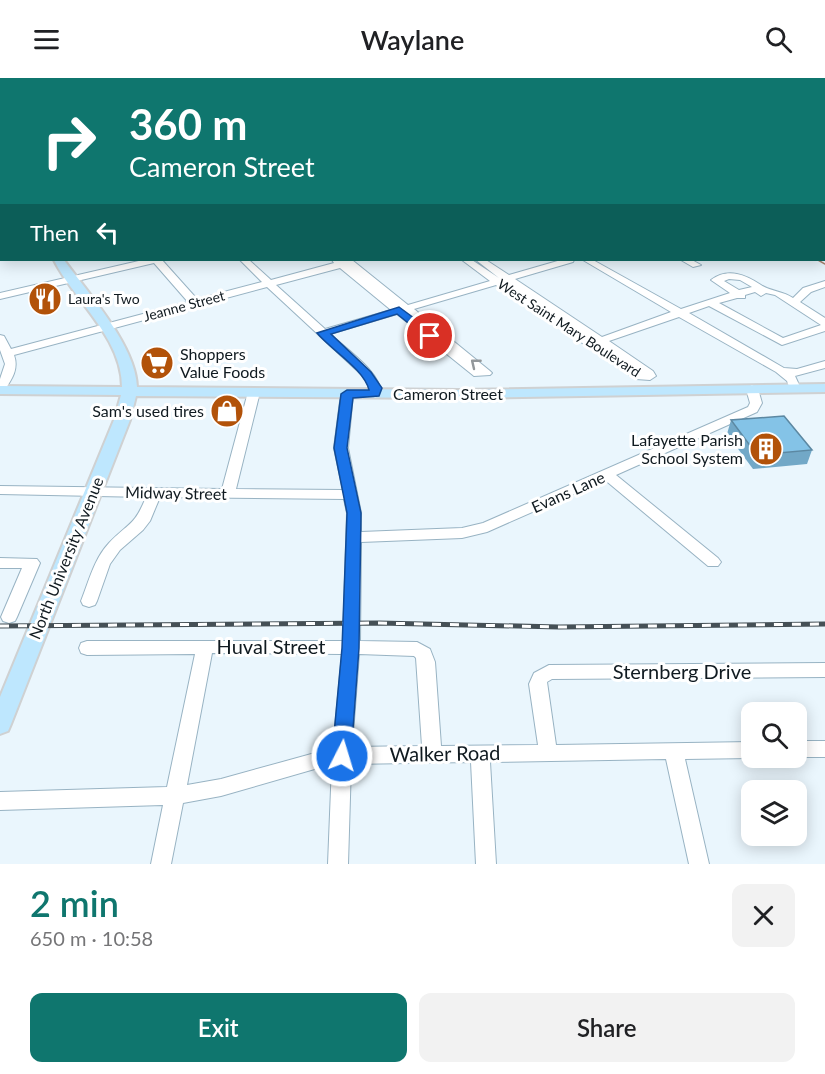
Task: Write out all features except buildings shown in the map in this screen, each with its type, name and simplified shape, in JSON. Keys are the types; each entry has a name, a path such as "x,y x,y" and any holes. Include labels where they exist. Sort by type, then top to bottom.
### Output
{"main road":[{"path":"60,261 123,356 130,392"},
{"name":"Cameron Street","path":"0,389 375,394 825,388"},
{"name":"North University Avenue","path":"0,724 127,406 130,392"}],"street":[{"path":"0,296 151,261"},
{"path":"156,261 195,303"},
{"path":"245,261 367,374 375,385 375,394"},
{"path":"347,261 478,374 486,373 403,309"},
{"name":"Jeanne Street","path":"7,353 347,261"},
{"name":"West Saint Mary Boulevard","path":"468,261 503,280 597,342 680,313"},
{"name":"West Saint Mary Boulevard","path":"481,261 503,280"},
{"path":"323,333 567,261"},
{"path":"589,261 780,370 793,380 795,388"},
{"path":"688,261 696,265"},
{"path":"739,295 716,280 737,275 760,290 792,301 825,325"},
{"path":"792,301 807,290 825,284"},
{"path":"680,313 760,290"},
{"path":"711,303 782,342 825,325"},
{"path":"0,338 12,369 0,389"},
{"path":"780,370 798,374 825,364"},
{"name":"Evans Lane","path":"353,537 471,532 491,526 753,409 756,403 752,390"},
{"path":"228,493 254,392"},
{"path":"338,864 342,756 351,648 354,513 341,448 347,394"},
{"path":"607,475 713,562"},
{"name":"Midway Street","path":"0,490 351,495"},
{"path":"89,601 103,562 115,546 138,527 145,518 155,492"},
{"path":"0,563 32,563 9,617"},
{"path":"161,864 205,647"},
{"name":"Huval Street","path":"87,648 417,649 424,654 432,754"},
{"name":"Sternberg Drive","path":"548,752 538,684 540,678 553,672 825,670"},
{"path":"807,749 825,749"},
{"name":"Walker Road","path":"0,801 176,795 225,786 307,761 342,756 741,750"},
{"path":"674,751 699,864"},
{"path":"480,753 486,864"}],"waterway":[{"path":"820,261 825,264"}],"railway":[{"path":"0,626 379,623 559,627 825,624"}],"place":[{"name":"Laura's Two","path":"45,299"},
{"name":"Shoppers Value Foods","path":"157,363"},
{"name":"Sam's used tires","path":"227,411"},
{"name":"Lafayette Parish School System","path":"766,449"}],"route":[{"path":"342,756 351,648 354,513 341,439 347,394 375,394 376,388 367,374 323,333 399,310 430,336"}]}
